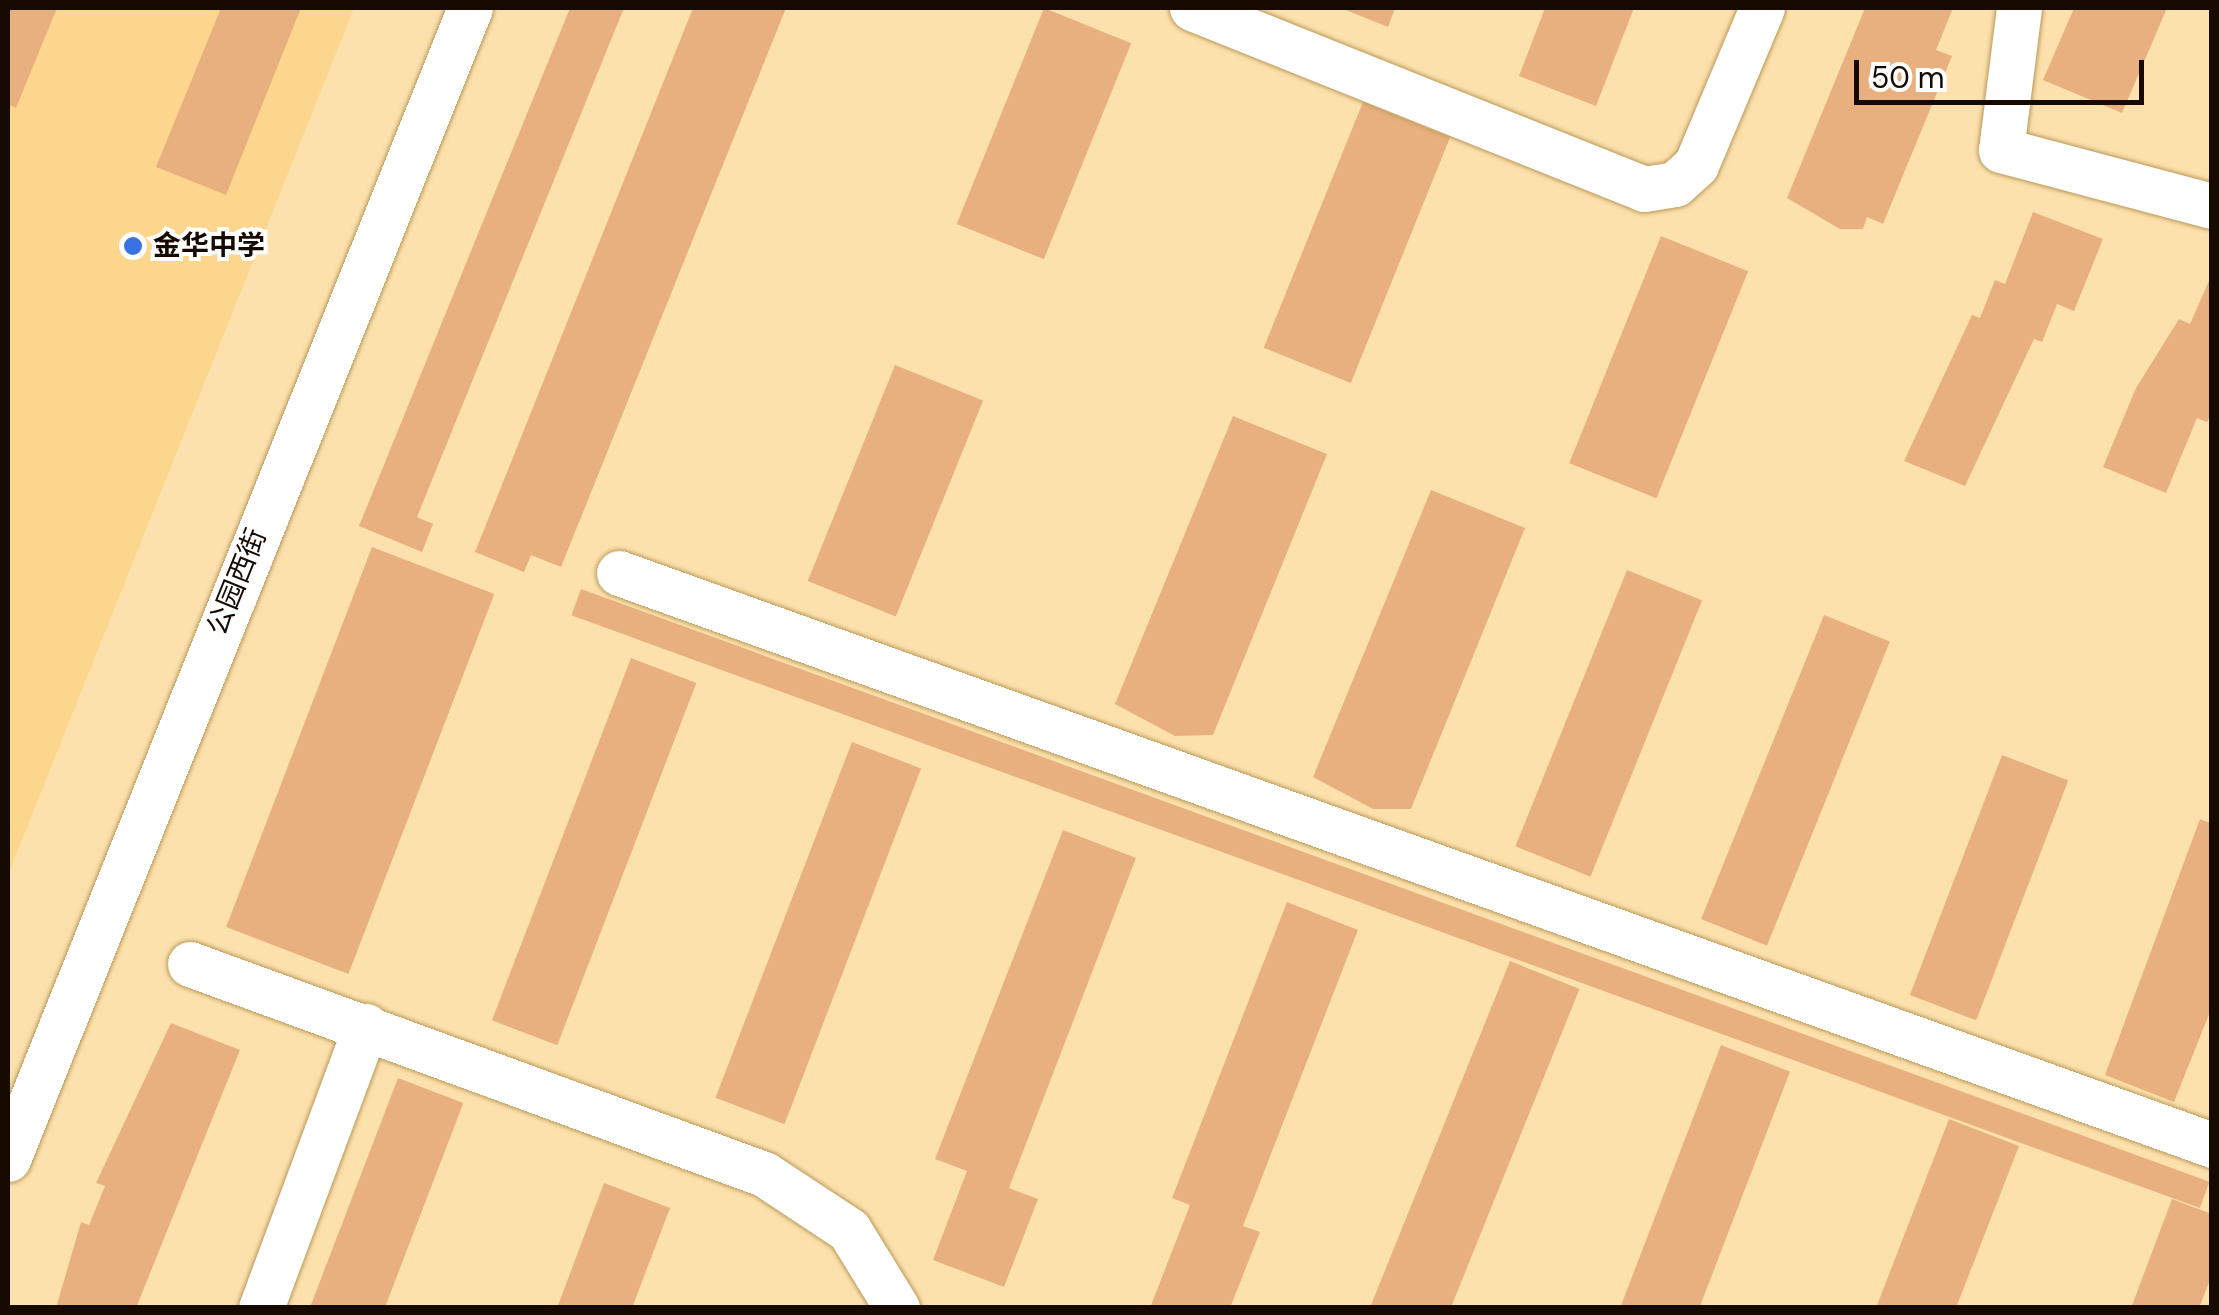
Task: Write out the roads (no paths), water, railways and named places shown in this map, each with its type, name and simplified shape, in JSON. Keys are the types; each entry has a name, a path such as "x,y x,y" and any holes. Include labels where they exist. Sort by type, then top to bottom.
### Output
{"street":[{"name":"公园西街","path":"8,1159 470,8"},
{"path":"1192,8 1644,188 1675,184 1696,165 1762,8"},
{"path":"2019,8 2002,150 2212,206"},
{"path":"618,573 2212,1144"},
{"path":"190,964 697,1144 812,1200 866,1252 897,1308"},
{"path":"261,1308 366,1026"}],"place":[{"name":"金华中学","path":"133,246"}]}
